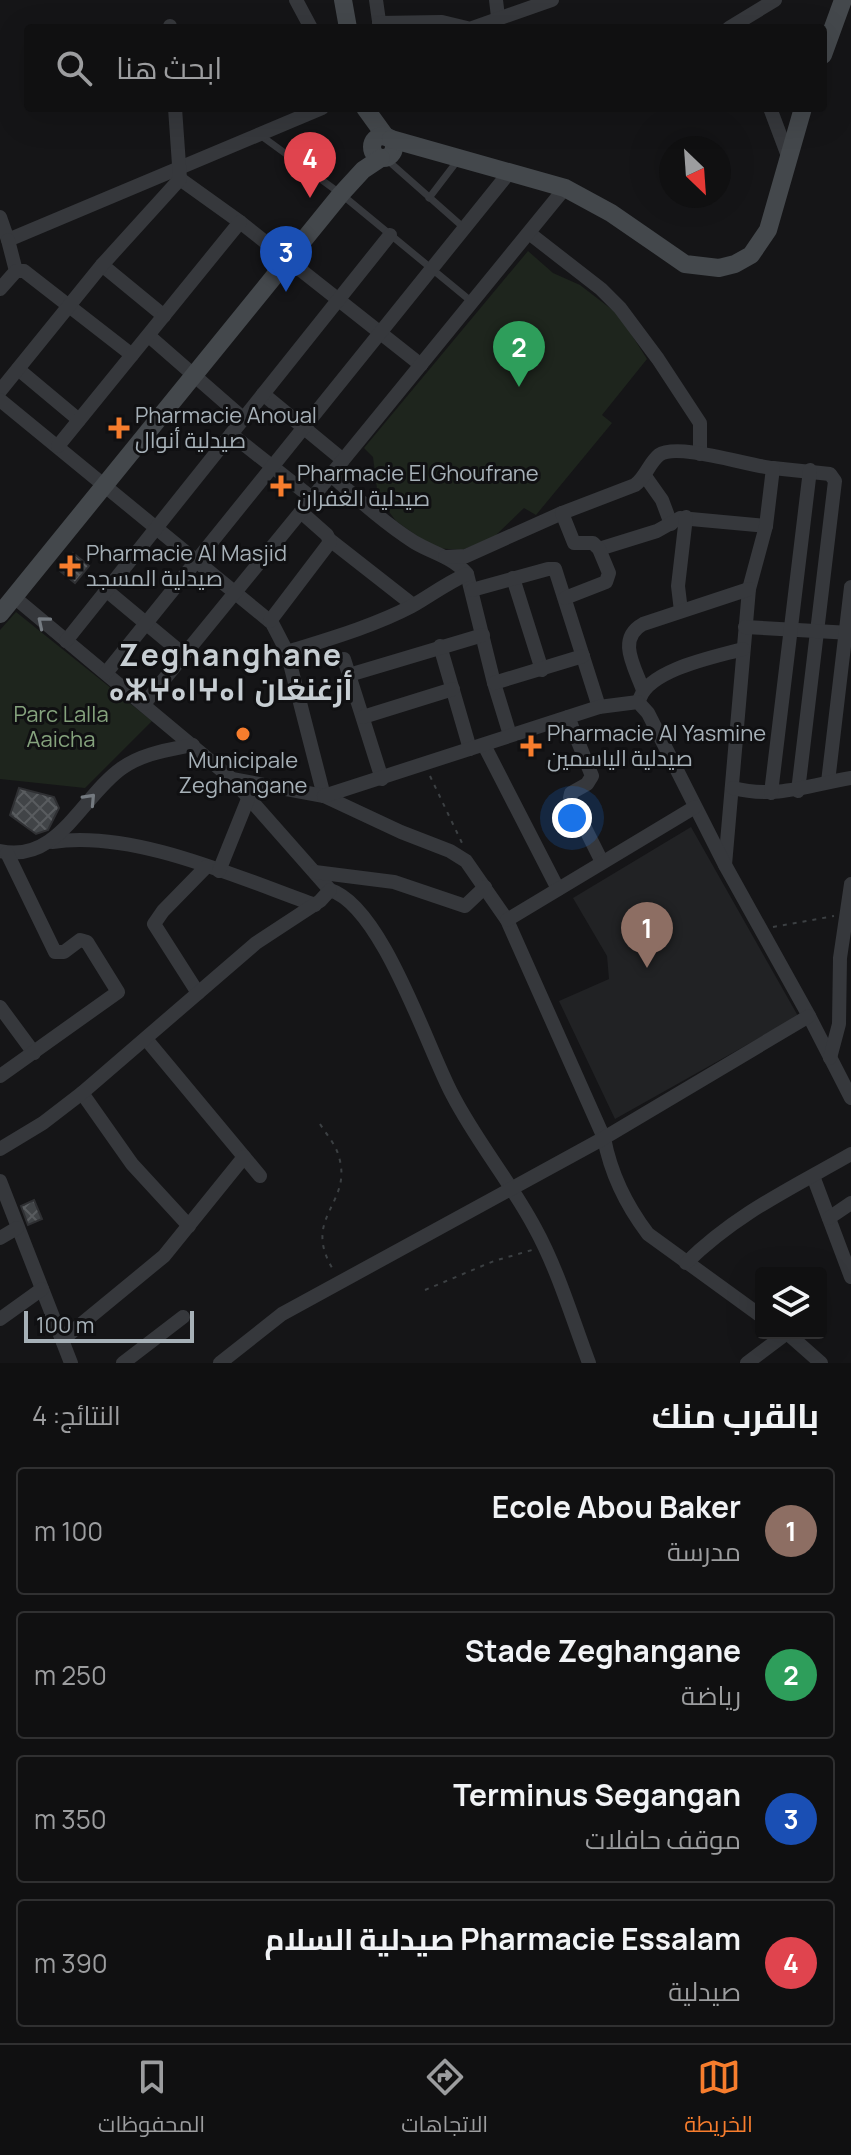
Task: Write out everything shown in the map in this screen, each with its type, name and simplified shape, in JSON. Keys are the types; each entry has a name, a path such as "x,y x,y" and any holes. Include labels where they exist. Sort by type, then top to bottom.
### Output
{"main road":[{"path":"343,0 347,24"},
{"path":"827,44 843,0"},
{"path":"366,112 382,149"},
{"path":"382,149 435,153 565,188 594,202 685,264 719,268 743,260 761,243 768,230 802,112"},
{"path":"0,614 341,194 382,149"}],"street":[{"path":"296,0 309,24"},
{"path":"376,0 380,24"},
{"path":"496,0 498,17"},
{"path":"480,24 552,0"},
{"path":"736,24 775,0"},
{"path":"401,24 451,24"},
{"path":"0,391 180,174 175,112"},
{"path":"8,240 180,174 313,112"},
{"path":"772,112 788,156"},
{"path":"180,174 421,365"},
{"path":"106,673 508,174"},
{"path":"144,704 565,188"},
{"path":"0,217 16,271"},
{"path":"58,446 240,222"},
{"path":"529,233 612,298 629,319 700,423 700,454"},
{"path":"66,641 390,235"},
{"path":"102,265 164,316"},
{"path":"0,289 16,271 24,271 132,355"},
{"path":"149,336 244,419"},
{"path":"18,369 79,420"},
{"path":"263,394 343,460"},
{"path":"0,400 270,621 287,652 324,796"},
{"path":"231,434 312,498"},
{"path":"445,557 466,556 562,513 635,485 664,452 700,454 773,468 830,474 835,481 798,791"},
{"path":"725,865 749,589 766,526 773,468"},
{"path":"771,793 810,470"},
{"path":"331,475 407,536 445,557 467,574 510,735"},
{"path":"645,476 662,500 671,524"},
{"path":"301,512 330,540 413,605"},
{"path":"562,513 574,543 589,542 599,549 609,573 608,579 565,598"},
{"path":"599,549 657,531 686,517 766,526"},
{"path":"681,611 678,586 686,517"},
{"path":"270,621 330,545 330,540"},
{"path":"472,590 553,568 599,707"},
{"path":"287,652 335,637 413,605 443,584 467,574"},
{"path":"513,578 542,670"},
{"path":"828,782 851,587"},
{"path":"749,589 643,624 630,633 627,646 640,696 648,713 725,865 851,1098"},
{"path":"106,590 184,655"},
{"path":"14,597 232,779 330,890 353,904 384,949 413,1004 450,1091 481,1144 513,1188 545,1248 589,1363"},
{"path":"745,627 848,632"},
{"path":"349,675 483,635"},
{"path":"440,646 453,689 477,747 558,889"},
{"path":"324,796 640,696 662,675 743,649"},
{"path":"494,683 583,656"},
{"path":"344,659 382,779"},
{"path":"363,717 453,689"},
{"path":"568,717 592,776 587,784 571,793 570,798 602,862"},
{"path":"0,1076 118,992 87,942 80,940 64,952 55,952 4,852 34,851 52,842 119,770 151,754 193,745"},
{"path":"733,788 771,793 798,791 851,778"},
{"path":"232,779 324,796 459,855 478,876 507,920 604,1138 620,1191 636,1219 648,1234 755,1312"},
{"path":"198,993 154,924 163,911 213,869 248,799"},
{"path":"507,920 695,807"},
{"path":"52,842 88,840 176,856 315,905"},
{"path":"315,872 335,872 394,882 465,906 485,887"},
{"path":"830,1058 846,998 840,958 851,884"},
{"path":"0,1149 43,1123 82,1093 256,943 315,905 330,890"},
{"path":"0,1007 34,1053"},
{"path":"220,1363 282,1314 604,1138 809,1016"},
{"path":"146,1039 260,1176"},
{"path":"82,1093 132,1164 189,1226"},
{"path":"686,1263 738,1218 851,1154"},
{"path":"62,1340 164,1256 244,1157"},
{"path":"813,1176 851,1277"},
{"path":"0,1181 71,1363"},
{"path":"829,1218 851,1203"},
{"path":"0,1238 17,1228"},
{"path":"0,1319 42,1289"},
{"path":"123,1363 183,1317"},
{"path":"747,1363 779,1339"},
{"path":"794,1339 821,1363"}],"lane":[{"path":"260,135 341,194 472,302"},
{"path":"382,149 429,198 463,227"},
{"path":"429,198 458,160"}],"path":[{"path":"424,764 465,848"},
{"path":"760,929 845,914"},
{"path":"320,1124 333,1143 341,1168 337,1197 322,1228 320,1240 325,1257 341,1283"},
{"path":"425,1290 494,1261 545,1248"}],"shaded area":[{"path":"691,827 798,1016 615,1119 559,1001 609,979 607,956 573,898"}],"green space":[{"path":"528,251 553,273 580,285 619,315 647,359 602,415 612,423 536,515 524,508 494,537 462,550 434,548 396,521 378,497 373,457 364,448"},
{"name":"Parc Lalla Aaicha","path":"16,612 152,721 85,788 0,779 0,630"}],"building":[{"path":"73,553 89,566 75,583 59,570"},
{"path":"19,788 54,797 59,808 48,830 36,834 10,815"},
{"path":"34,1200 42,1219 28,1225 21,1206"}],"place":[{"name":"Pharmacie Essalam صيدلية السلام","path":"310,198"},
{"name":"Terminus Segangan","path":"286,292"},
{"name":"Stade Zeghangane","path":"519,387"},
{"name":"Pharmacie Anoual صيدلية أنوال","path":"119,428"},
{"name":"Pharmacie El Ghoufrane صيدلية الغفران","path":"281,486"},
{"name":"Pharmacie Al Masjid صيدلية المسجد","path":"70,566"},
{"name":"Municipale Zeghangane","path":"243,734"},
{"name":"Pharmacie Al Yasmine صيدلية الياسمين","path":"531,746"},
{"name":"Ecole Abou Baker","path":"647,968"}],"district":[{"name":"Zeghanghane ⴰⵣⵖⴰⵏⵖⴰⵏ أزغنغان","path":"231,673"}]}
